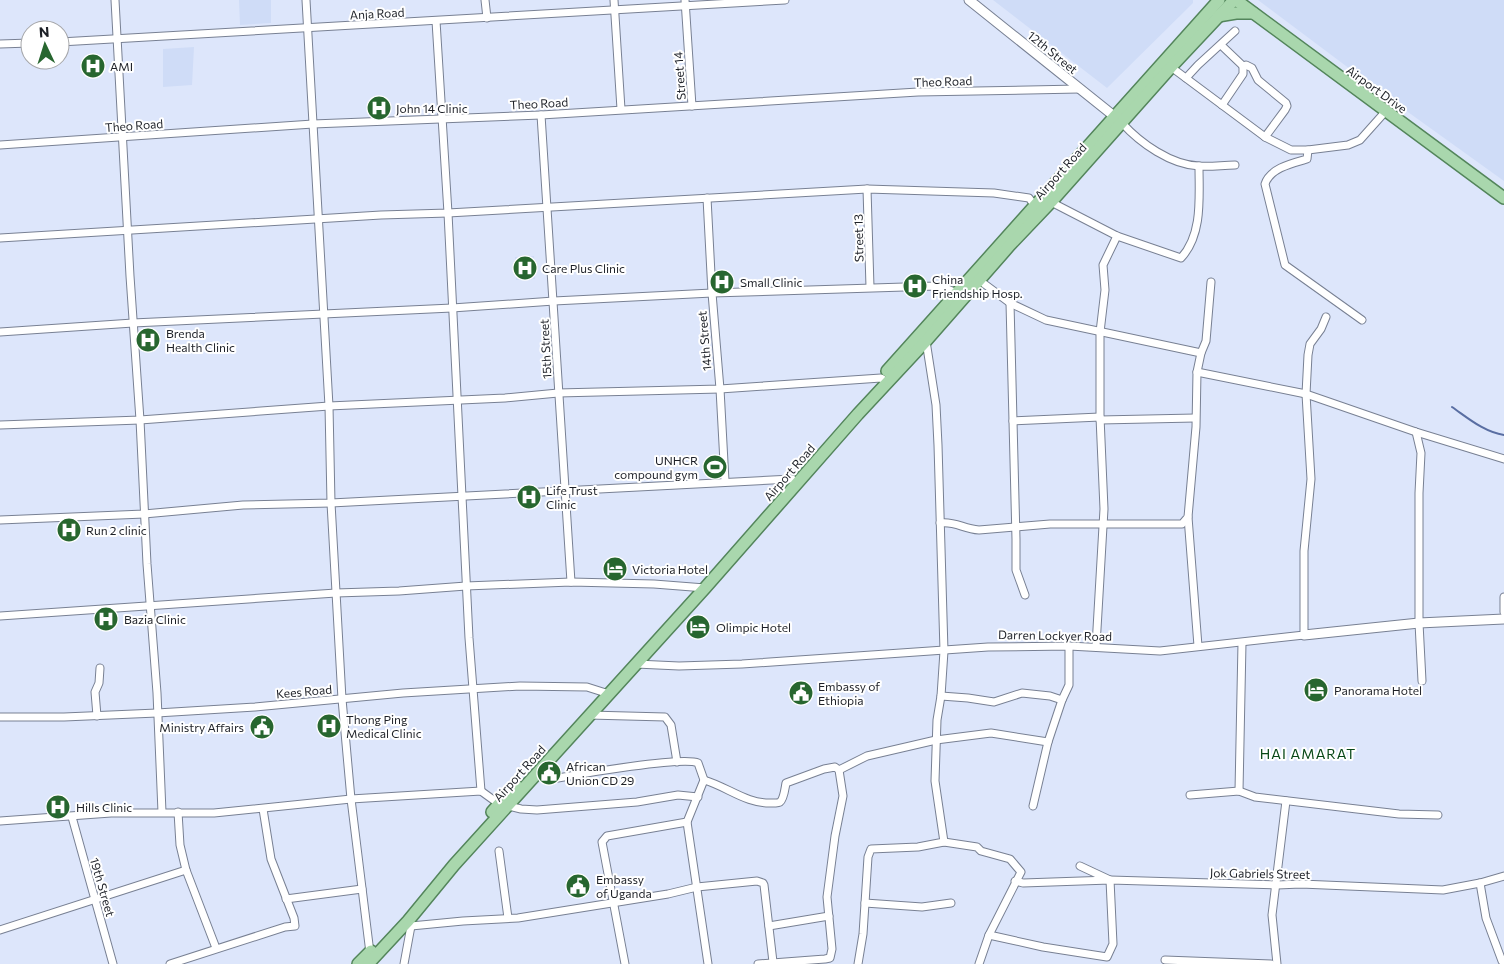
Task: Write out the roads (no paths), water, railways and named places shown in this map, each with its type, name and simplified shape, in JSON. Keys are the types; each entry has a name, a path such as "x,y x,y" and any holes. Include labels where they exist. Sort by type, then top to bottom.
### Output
{"main road":[{"path":"1205,17 1207,0"},
{"name":"Airport Road","path":"358,964 369,959 409,923 504,805 542,768 589,715 605,693 636,664 792,479 884,380 926,341 1051,202 1219,0"},
{"name":"Airport Road","path":"369,959 504,805 701,587 1035,206 1235,0"},
{"name":"Airport Drive","path":"1235,0 1504,198"},
{"path":"1218,16 1253,13"}],"street":[{"path":"116,0 162,812"},
{"path":"306,0 329,406 330,502 342,698 369,959"},
{"path":"485,0 487,18"},
{"path":"614,0 620,109"},
{"name":"Anja Road","path":"70,42 615,10 685,3 785,0"},
{"name":"12th Street","path":"969,0 1119,120"},
{"name":"Street 14","path":"685,3 692,106"},
{"path":"436,21 448,213 466,586 481,791"},
{"path":"1186,78 1235,31"},
{"path":"0,44 20,43"},
{"path":"1221,45 1243,66 1246,65 1252,68 1258,80 1286,102 1287,106 1265,137"},
{"path":"1222,105 1243,74 1243,66"},
{"path":"1171,67 1265,137 1291,150 1348,145 1360,140 1385,112"},
{"name":"Theo Road","path":"0,145 313,124 541,114 918,92 1079,89"},
{"name":"15th Street","path":"541,114 571,582"},
{"path":"1119,120 1137,137 1179,163 1199,166 1235,165"},
{"path":"1308,150 1307,159 1280,168 1267,178 1266,184 1285,265 1362,320"},
{"path":"1051,202 1117,236 1179,258 1182,257 1196,230 1199,208 1199,166"},
{"path":"0,238 381,214 448,213 868,189 994,192 1029,198 1035,206"},
{"name":"Street 13","path":"868,189 870,287"},
{"name":"14th Street","path":"707,198 725,481"},
{"path":"1096,646 1104,501 1100,418 1100,332 1105,290 1104,265 1117,236"},
{"path":"979,280 1010,303 1046,320 1201,353"},
{"path":"1198,646 1188,517 1195,418 1196,372 1206,341 1211,282"},
{"path":"0,332 133,323 452,308 712,293 936,286 957,293"},
{"path":"1010,303 1016,570 1025,595"},
{"path":"1304,635 1304,550 1310,479 1306,394 1309,348 1326,317"},
{"path":"926,341 936,405 944,651 942,696 937,720 935,781 944,842"},
{"path":"1196,372 1306,394 1416,432 1504,459"},
{"path":"0,426 140,420 329,406 456,401 558,393 720,389 884,380"},
{"path":"1013,421 1100,418 1195,418"},
{"path":"1416,432 1421,453 1419,493 1419,623 1422,681"},
{"path":"0,520 144,514 242,505 792,479"},
{"path":"940,523 957,523 968,529 979,530 1050,524 1182,524 1188,517"},
{"path":"0,616 466,586 571,582 701,587"},
{"path":"1504,597 1504,612"},
{"name":"Darren Lockyer Road","path":"636,664 679,666 742,664 988,647 1096,646 1160,651 1419,623 1504,619"},
{"path":"1239,791 1242,643"},
{"path":"1033,806 1048,742 1062,700 1069,686 1069,646"},
{"path":"97,716 95,692 99,683 100,668"},
{"name":"Kees Road","path":"0,717 157,713 255,707 472,688 520,686 580,687 605,693"},
{"path":"942,696 994,702 1022,693 1050,696 1062,700"},
{"path":"589,715 665,717 671,725 677,762"},
{"path":"839,770 867,756 936,740 991,733 1048,742"},
{"path":"542,768 554,772 558,778 624,767 695,761 698,763 704,780 687,822 708,964"},
{"path":"704,780 719,785 748,800 764,803 779,802 782,800 786,783 824,769 835,767 839,770 844,796 835,836 828,898 832,950 830,958 758,964"},
{"path":"0,821 111,813 214,813 351,799 481,791 504,805 537,810 637,802 678,795 698,797"},
{"path":"1190,795 1239,791 1255,797 1286,801 1399,814 1438,815"},
{"path":"1277,964 1272,915 1286,801"},
{"path":"170,964 285,927 295,926 294,918 271,859 263,809"},
{"path":"178,812 180,845 186,870 216,948"},
{"name":"19th Street","path":"72,817 113,964"},
{"path":"625,964 602,842 603,839 607,836 687,822"},
{"path":"858,964 868,857 871,849 944,842 977,847 981,851 1010,859 1020,872 989,934 979,964"},
{"path":"499,851 508,918"},
{"path":"989,934 1043,947 1107,957 1113,944 1110,880 1080,866"},
{"path":"0,930 186,870"},
{"name":"Jok Gabriels Street","path":"1015,881 1023,883 1110,880 1277,885 1301,884 1443,890 1504,876"},
{"path":"404,964 409,923 527,916 697,888 760,882 764,886 772,962"},
{"path":"1480,883 1486,918 1504,963"},
{"path":"286,899 362,889"},
{"path":"865,902 922,907 951,903"},
{"path":"769,926 829,916"},
{"path":"1165,960 1232,961 1271,964"}],"waterway":[{"path":"1452,407 1483,428 1504,435"}],"place":[{"name":"AMI","path":"93,66"},
{"name":"John 14 Clinic","path":"379,108"},
{"name":"Care Plus Clinic","path":"525,268"},
{"name":"Small Clinic","path":"722,282"},
{"name":"China Friendship Hosp.","path":"915,286"},
{"name":"Brenda Health Clinic","path":"148,340"},
{"name":"UNHCR compound gym","path":"715,467"},
{"name":"Life Trust Clinic","path":"529,497"},
{"name":"Run 2 clinic","path":"69,530"},
{"name":"Victoria Hotel","path":"615,569"},
{"name":"Bazia Clinic","path":"106,619"},
{"name":"Olimpic Hotel","path":"698,627"},
{"name":"Panorama Hotel","path":"1316,690"},
{"name":"Embassy of Ethiopia","path":"801,693"},
{"name":"Thong Ping Medical Clinic","path":"329,726"},
{"name":"Ministry Affairs","path":"262,727"},
{"name":"African Union CD 29","path":"549,773"},
{"name":"Hills Clinic","path":"58,807"},
{"name":"Embassy of Uganda","path":"578,886"}],"district":[{"name":"HAI AMARAT","path":"1308,753"}]}
